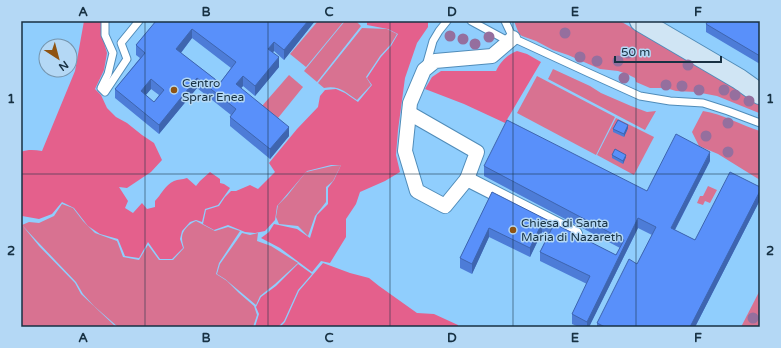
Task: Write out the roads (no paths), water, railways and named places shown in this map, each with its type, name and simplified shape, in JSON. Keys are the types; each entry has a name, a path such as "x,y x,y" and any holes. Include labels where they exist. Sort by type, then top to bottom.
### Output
{"main road":[{"path":"640,21 739,79 760,94"},
{"path":"662,21 760,79"}],"street":[{"path":"409,113 477,152 467,179 445,206 417,191 405,152 410,103 424,70 435,61 492,56 510,39"},
{"path":"467,179 583,239"}],"lane":[{"path":"105,21 105,35 113,53 108,74 101,88 106,92 127,59 121,44 139,21"},
{"path":"424,70 433,41 447,21"},
{"path":"470,21 640,96 670,101 703,103 760,123"},
{"path":"506,21 510,39"}],"place":[{"name":"Centro Sprar Enea","path":"174,90"},
{"name":"Chiesa di Santa Maria di Nazareth","path":"513,230"}]}
